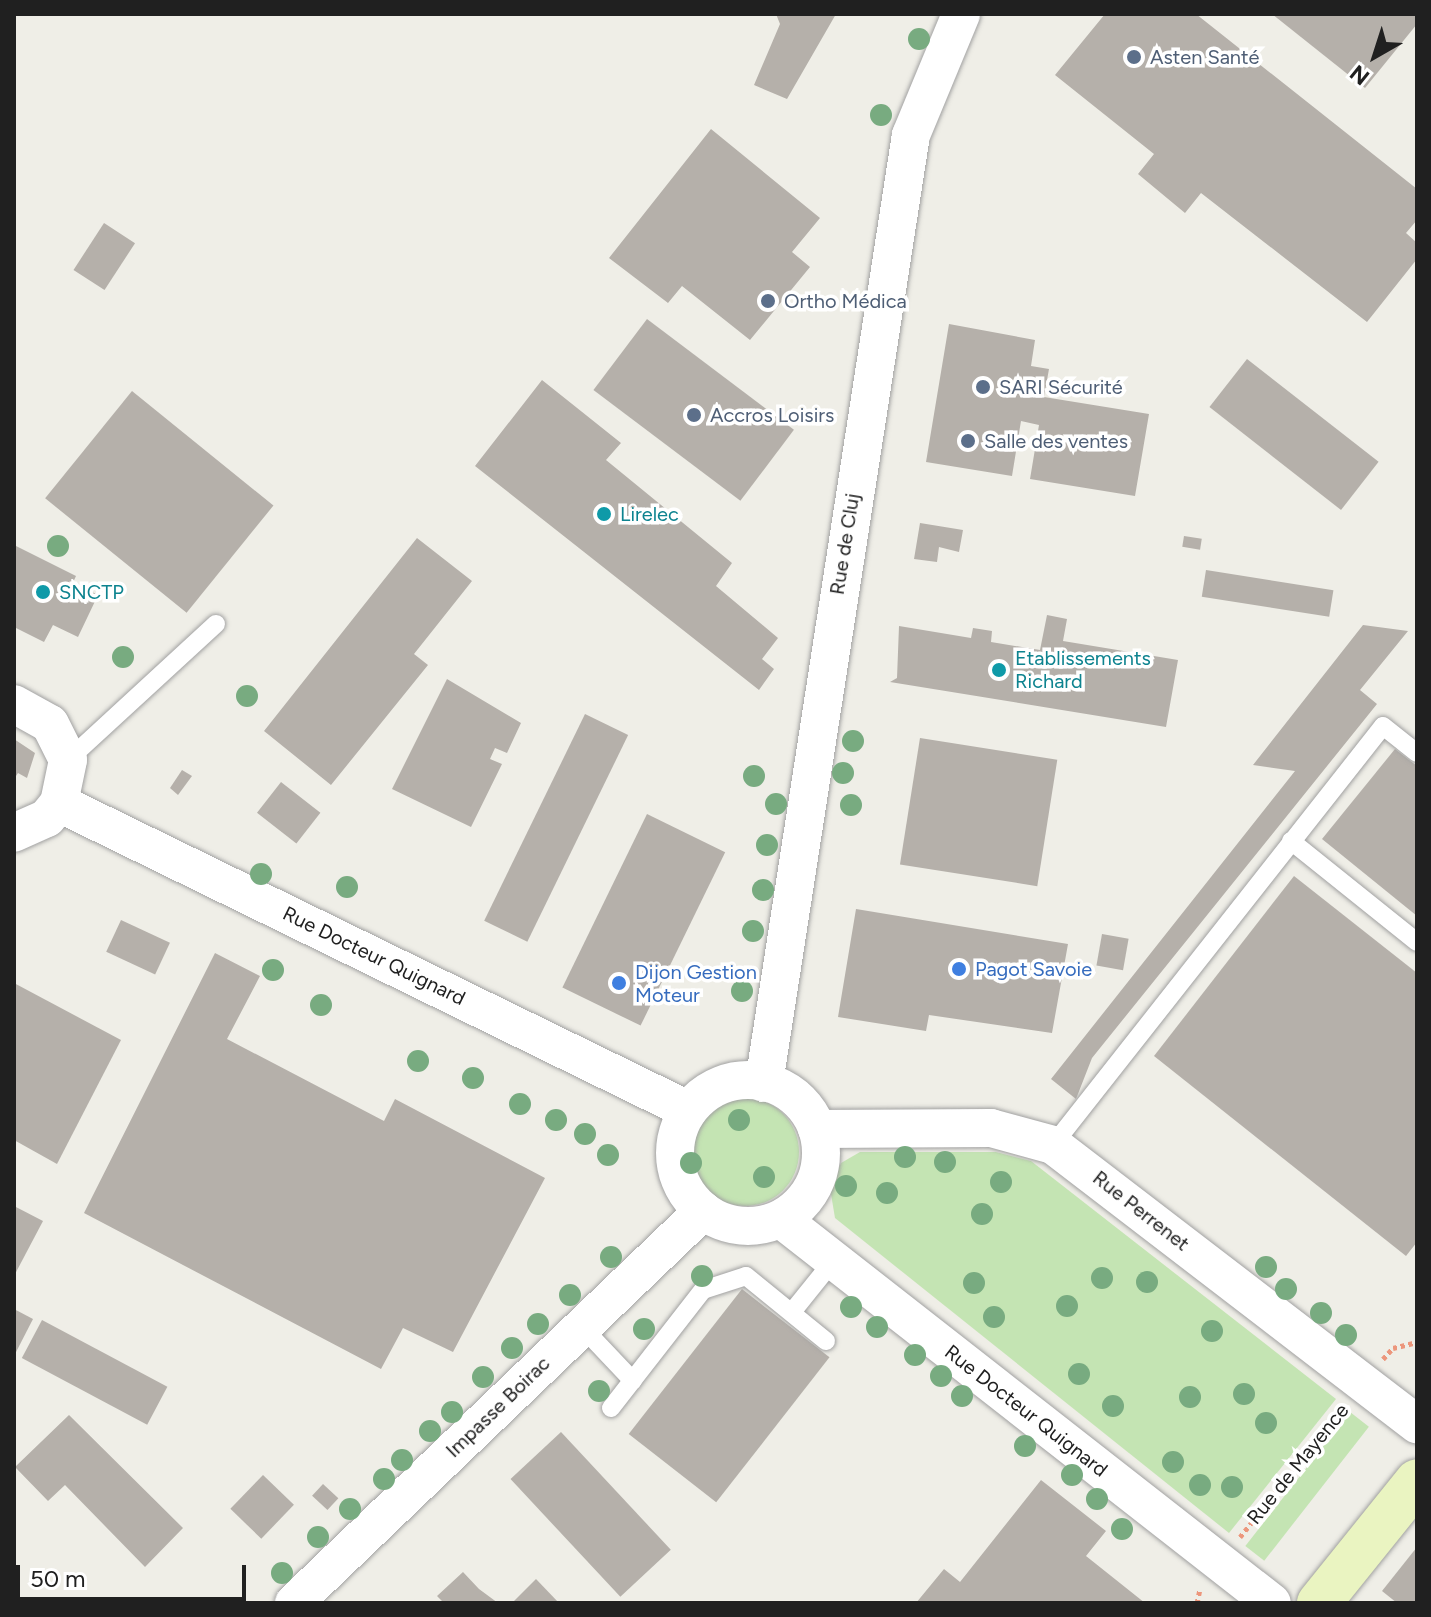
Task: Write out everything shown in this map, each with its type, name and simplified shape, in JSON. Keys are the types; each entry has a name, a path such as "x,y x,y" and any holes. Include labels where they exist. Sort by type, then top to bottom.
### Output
{"main road":[{"path":"1319,1603 1417,1481"}],"street":[{"name":"Rue de Cluj","path":"764,1083 911,135 961,14"},
{"path":"14,704 50,724 68,760 59,803 47,818 14,833"},
{"name":"Rue Docteur Quignard","path":"59,803 688,1110"},
{"path":"728,1083 764,1083 794,1096 817,1129 819,1171 798,1207 781,1219 741,1226 703,1211 676,1163 678,1130 688,1110 728,1083"},
{"name":"Rue Perrenet","path":"817,1129 991,1128 1053,1145 1417,1424"},
{"name":"Impasse Boirac","path":"294,1603 703,1211"},
{"name":"Rue Docteur Quignard","path":"781,1219 1272,1603"}],"lane":[{"path":"68,760 216,624"},
{"path":"1053,1145 1383,726 1417,753"},
{"path":"1291,841 1417,942"},
{"path":"792,1312 833,1261"},
{"path":"611,1408 703,1290 746,1276 826,1341"},
{"path":"582,1327 633,1381"}],"path":[{"name":"Rue de Mayence","path":"1197,1603 1220,1562 1363,1382 1393,1348 1417,1342"}],"green space":[{"path":"745,1098 766,1102 783,1114 795,1131 799,1152 795,1173 783,1190 766,1202 745,1206 724,1202 707,1190 695,1173 691,1152 695,1131 707,1114 724,1102"},
{"path":"860,1152 996,1152 1031,1161 1336,1399 1229,1533 835,1218 830,1188 841,1163"},
{"path":"1350,1412 1369,1427 1264,1561 1245,1546"}],"building":[{"path":"776,14 836,14 787,99 754,85 780,24"},
{"path":"1105,14 1196,14 1417,189 1417,220 1406,233 1417,243 1417,259 1367,322 1201,193 1185,213 1138,174 1154,154 1055,75"},
{"path":"1272,14 1417,14 1417,24 1365,88"},
{"path":"711,129 820,218 792,252 810,267 750,340 682,286 668,303 609,258"},
{"path":"104,223 135,243 105,290 74,270"},
{"path":"647,319 794,430 740,501 593,390"},
{"path":"949,324 1035,340 1031,366 1049,369 1044,397 1149,414 1135,496 1030,479 1039,425 1021,421 1012,476 926,462"},
{"path":"1247,359 1379,462 1341,510 1209,407"},
{"name":"Lirelec","path":"542,380 621,443 606,460 732,563 716,586 778,638 762,659 774,669 759,690 475,466"},
{"path":"132,391 273,506 187,613 45,498"},
{"path":"920,523 963,530 959,552 939,547 937,562 914,559"},
{"path":"1184,536 1202,539 1200,550 1182,547"},
{"path":"417,538 472,581 414,654 428,665 331,785 264,731"},
{"name":"SNCTP","path":"14,545 76,576 69,591 76,594 80,586 98,595 78,637 53,625 44,642 14,627"},
{"path":"1206,570 1333,590 1329,617 1202,597"},
{"name":"Etablissements Richard","path":"1047,615 1067,619 1063,641 1178,660 1166,727 890,682 897,678 899,626 971,638 973,628 992,631 991,642 1040,650"},
{"path":"1363,625 1408,631 1360,690 1377,704 1092,1058 1076,1099 1051,1079 1295,771 1253,765"},
{"path":"447,679 521,723 507,753 495,748 490,759 502,764 471,827 392,789"},
{"path":"585,714 628,735 527,942 484,921"},
{"path":"920,738 1057,760 1037,886 900,864"},
{"path":"14,739 35,753 27,778 18,773 14,779"},
{"path":"1395,749 1417,766 1417,916 1322,839"},
{"path":"182,770 192,776 178,795 170,788"},
{"path":"281,782 320,813 296,844 257,813"},
{"path":"647,814 725,852 641,1026 562,987"},
{"path":"1294,876 1417,973 1417,1242 1406,1256 1154,1056"},
{"path":"856,909 1068,944 1052,1033 929,1015 926,1031 838,1017"},
{"path":"121,920 170,943 155,975 106,952"},
{"path":"1102,934 1129,939 1123,970 1096,966"},
{"path":"215,953 260,976 227,1039 384,1121 395,1099 545,1178 453,1352 403,1328 381,1369 84,1213"},
{"path":"14,983 121,1040 57,1164 14,1140"},
{"path":"14,1206 43,1221 14,1276"},
{"path":"742,1289 829,1357 716,1502 629,1434"},
{"path":"14,1309 33,1319 14,1356"},
{"path":"42,1320 167,1387 147,1425 22,1358"},
{"path":"69,1415 183,1528 145,1567 65,1485 48,1501 15,1467"},
{"path":"561,1432 671,1550 620,1597 511,1479"},
{"path":"263,1475 294,1505 261,1539 230,1509"},
{"path":"1041,1480 1106,1531 1086,1556 1145,1603 916,1603 944,1569 960,1582"},
{"path":"323,1484 338,1498 327,1510 312,1496"},
{"path":"1417,1547 1417,1603 1397,1603 1382,1591"},
{"path":"463,1572 498,1603 444,1603 437,1596"},
{"path":"536,1579 559,1603 512,1603"}],"place":[{"name":"Asten Santé","path":"1134,57"},
{"name":"Ortho Médica","path":"768,301"},
{"name":"SARI Sécurité","path":"983,387"},
{"name":"Accros Loisirs","path":"694,415"},
{"name":"Salle des ventes","path":"968,441"},
{"name":"Lirelec","path":"604,514"},
{"name":"SNCTP","path":"43,592"},
{"name":"Etablissements Richard","path":"999,670"},
{"name":"Pagot Savoie","path":"959,969"},
{"name":"Dijon Gestion Moteur","path":"619,983"}]}
